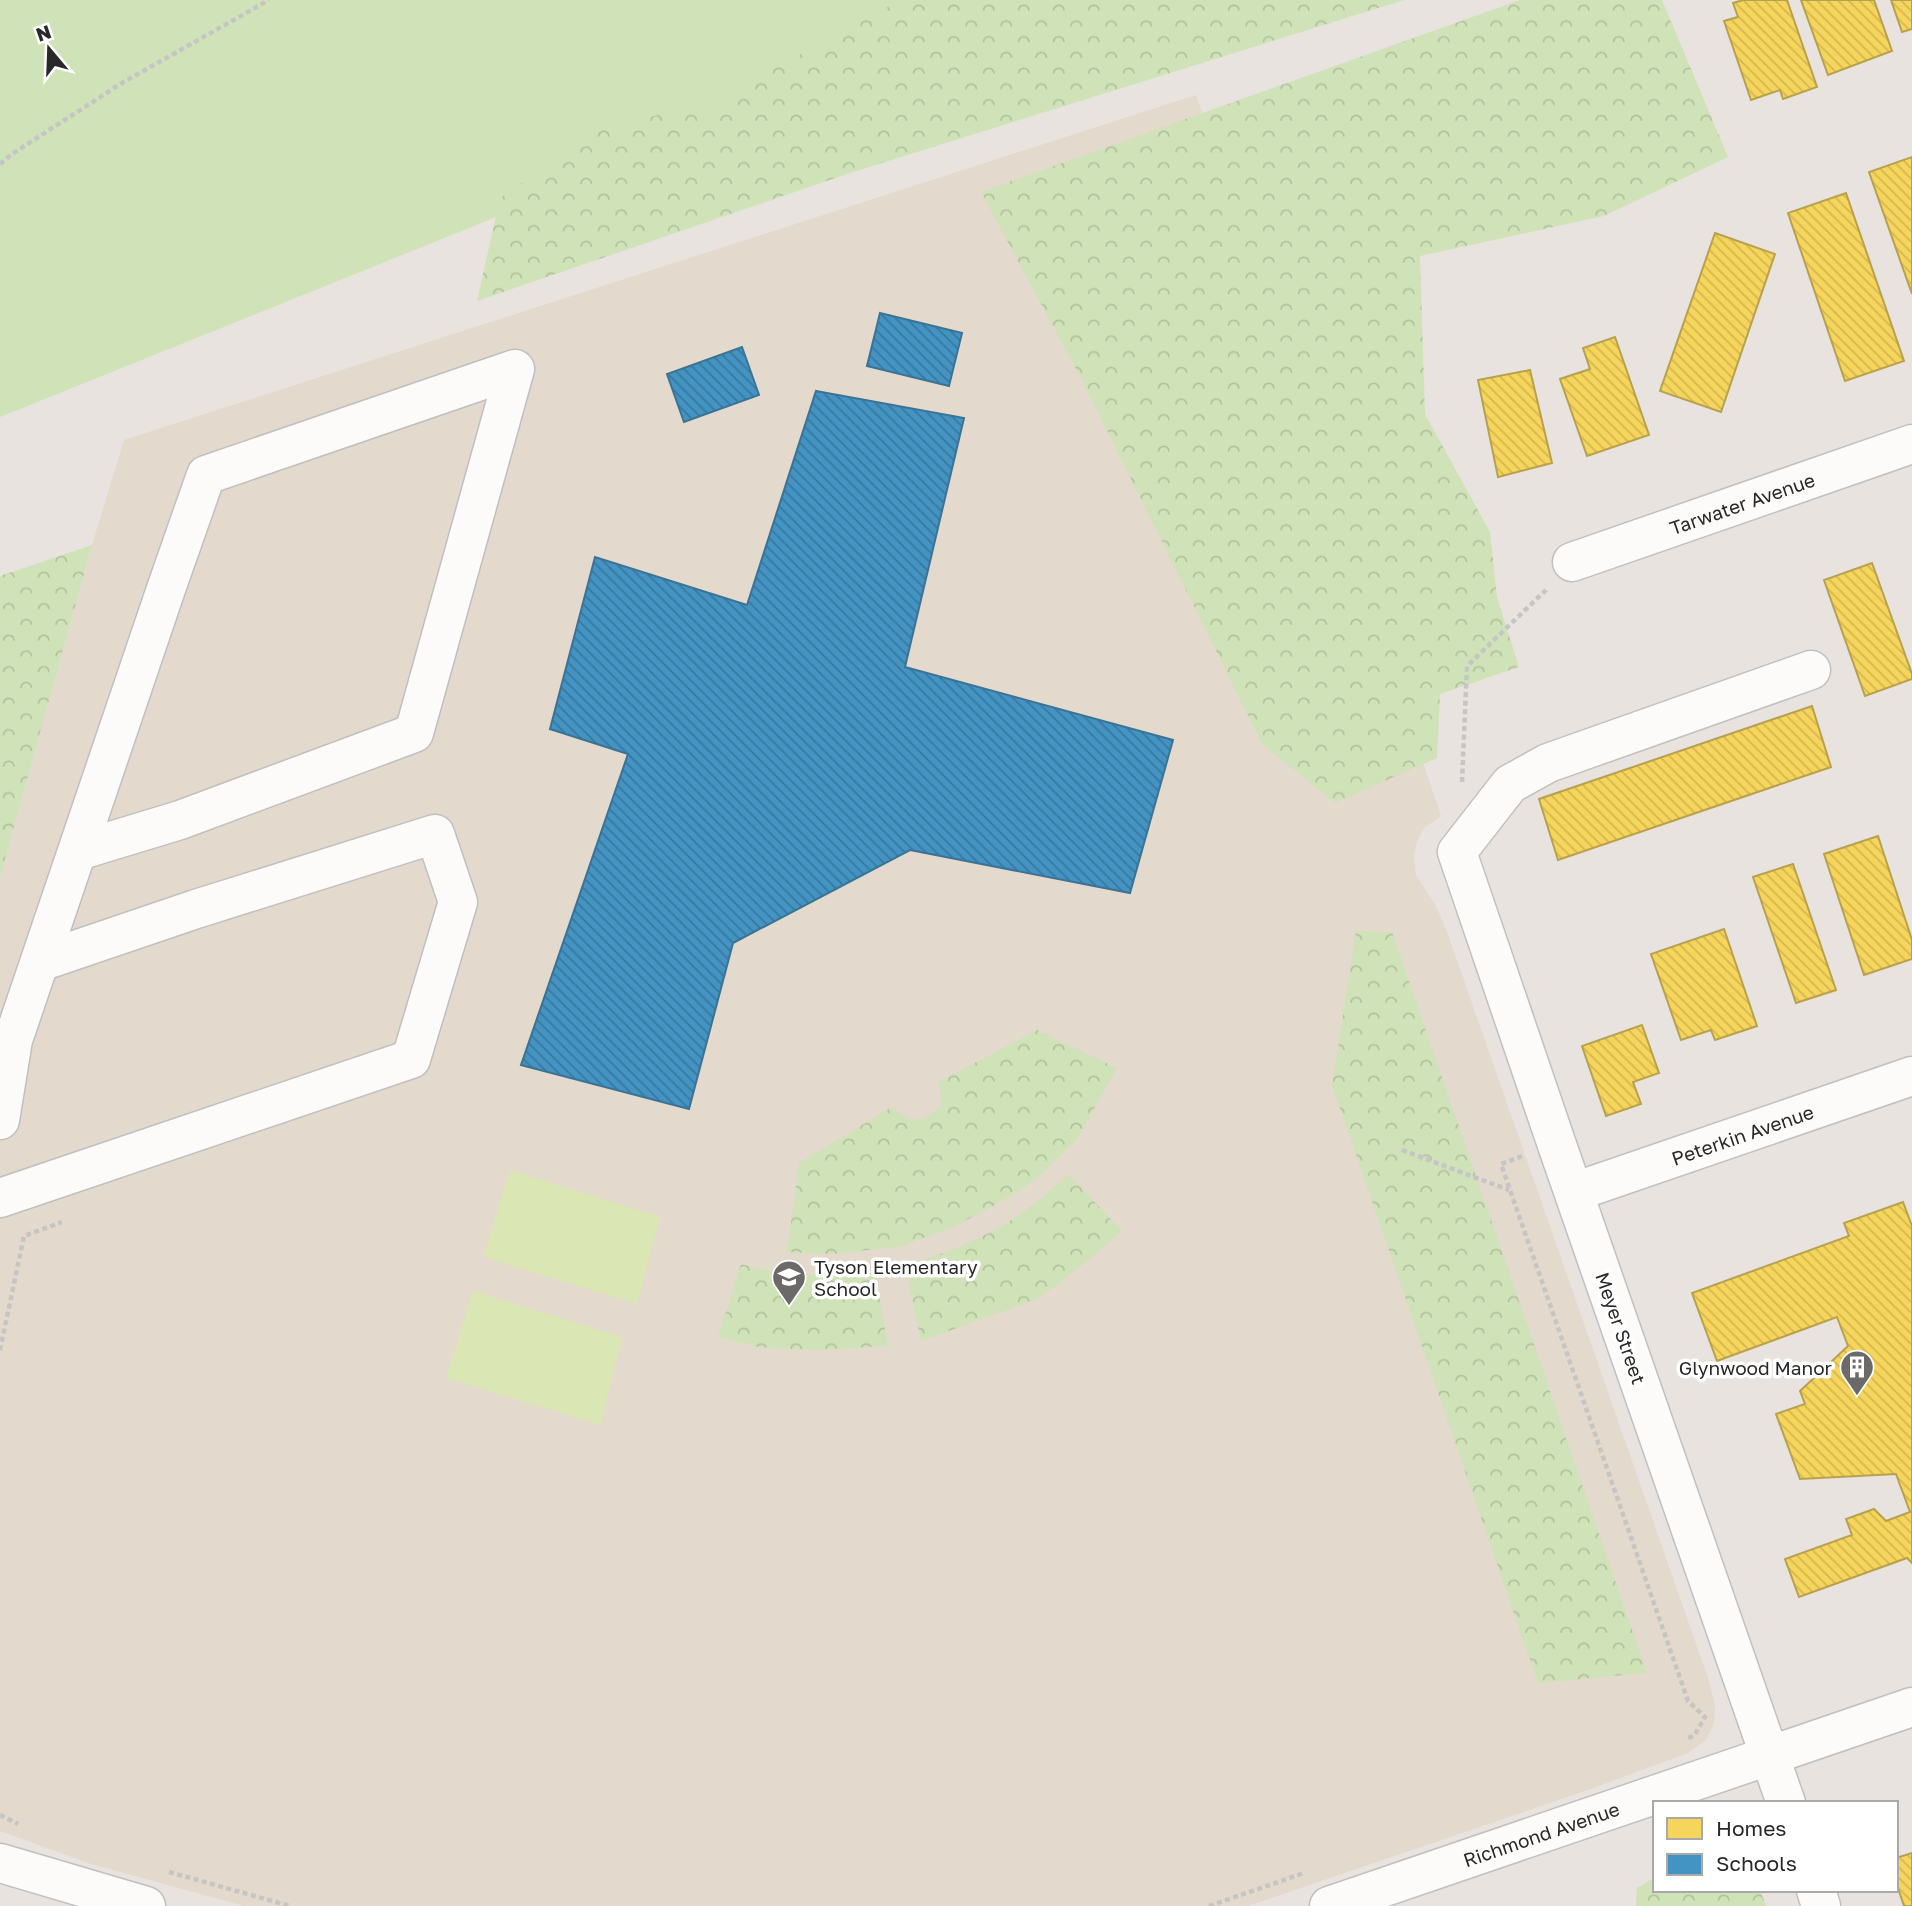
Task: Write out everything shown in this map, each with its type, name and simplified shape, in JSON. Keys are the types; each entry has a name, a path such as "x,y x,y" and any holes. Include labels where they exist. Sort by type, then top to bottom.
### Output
{"street":[{"path":"0,1120 13,1040 206,475 515,369 414,733 180,820 78,851"},
{"name":"Tarwater Avenue","path":"1572,562 1912,444"},
{"name":"Meyer Street","path":"1785,1801 1457,852 1510,784 1548,763 1811,670"},
{"path":"0,1198 411,1059 458,902 435,834 196,909 40,962"},
{"name":"Peterkin Avenue","path":"1574,1192 1912,1076"},
{"name":"Richmond Avenue","path":"1329,1906 1912,1707"},
{"path":"0,1863 146,1906"}],"path":[{"path":"0,164 122,83 269,0"},
{"path":"1461,789 1467,666 1541,596 1572,562"},
{"path":"1402,1150 1509,1190"},
{"path":"1501,1164 1688,1701 1704,1717 1694,1736 1684,1740"},
{"path":"1209,1906 1314,1870"}],"shaded area":[{"name":"Tyson Elementary School","path":"1196,95 1441,816 1424,828 1417,841 1414,856 1416,875 1436,906 1447,932 1709,1681 1715,1706 1714,1723 1706,1740 1688,1753 1588,1790 1248,1906 244,1906 88,1863 0,1831 0,877 92,545 124,440"}],"green space":[{"path":"0,0 926,0 879,63 0,417"},
{"path":"898,0 1404,0 853,172 477,301 500,198 601,129 675,111 734,106 753,80"},
{"path":"1520,0 1662,0 1728,157 1604,216 1420,256 1425,414 1490,532 1497,597 1519,667 1440,694 1437,758 1335,803 1262,744 1084,384 981,192"},
{"path":"92,545 0,877 0,576"},
{"path":"1356,931 1392,932 1647,1673 1538,1683 1332,1085"},
{"path":"1037,1030 1117,1068 1077,1139 1035,1180 955,1226 903,1246 833,1254 787,1252 799,1163 892,1107 910,1119 921,1119 940,1107 942,1096 938,1082"},
{"path":"510,1170 660,1217 637,1304 483,1257"},
{"path":"1068,1174 1122,1231 1039,1298 921,1341 905,1265 956,1248 989,1233 1034,1204"},
{"path":"741,1264 807,1274 875,1272 888,1346 814,1350 759,1347 718,1337"},
{"path":"473,1291 622,1337 600,1425 446,1378"},
{"path":"1653,1878 1653,1892 1761,1892 1766,1906 1636,1906 1637,1888"}],"building: Homes":[{"path":"1743,0 1787,0 1817,87 1783,99 1780,90 1751,100 1724,21 1738,17 1733,3"},
{"path":"1801,0 1874,0 1892,51 1828,75"},
{"path":"1891,0 1912,0 1912,29 1902,32"},
{"path":"1912,157 1912,294 1869,172"},
{"path":"1846,193 1904,361 1845,381 1788,213"},
{"path":"1715,233 1775,254 1721,412 1660,391"},
{"path":"1615,337 1649,435 1587,456 1560,379 1590,369 1583,348"},
{"path":"1530,370 1552,463 1498,477 1478,380"},
{"path":"1872,563 1912,679 1865,696 1824,580"},
{"path":"1812,706 1831,767 1558,860 1539,799"},
{"path":"1878,836 1912,940 1912,959 1864,975 1824,854"},
{"path":"1793,864 1836,990 1796,1003 1753,877"},
{"path":"1724,929 1757,1026 1715,1040 1711,1030 1681,1040 1651,954"},
{"path":"1642,1025 1659,1073 1633,1082 1641,1104 1606,1116 1582,1046"},
{"name":"Glynwood Manor","path":"1903,1202 1912,1226 1912,1563 1907,1558 1799,1597 1785,1559 1852,1535 1846,1519 1874,1509 1886,1521 1910,1512 1896,1474 1800,1479 1776,1414 1805,1404 1800,1391 1848,1346 1837,1317 1717,1361 1692,1293 1849,1236 1844,1223"},
{"path":"1912,1853 1912,1906 1904,1906 1898,1888 1898,1857"}],"building: Schools":[{"path":"880,313 962,333 949,386 867,366"},
{"path":"742,347 759,395 684,422 667,374"},
{"path":"816,391 964,418 905,667 1173,740 1130,893 910,850 733,943 689,1109 521,1065 628,754 550,729 595,557 747,605"}],"place":[{"name":"Tyson Elementary School","path":"789,1307"},
{"name":"Glynwood Manor","path":"1857,1397"}]}
